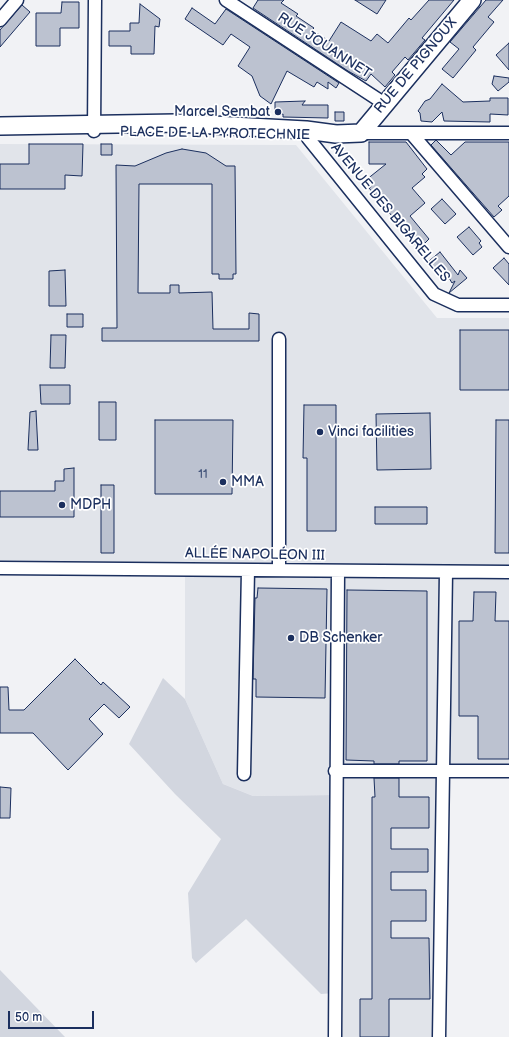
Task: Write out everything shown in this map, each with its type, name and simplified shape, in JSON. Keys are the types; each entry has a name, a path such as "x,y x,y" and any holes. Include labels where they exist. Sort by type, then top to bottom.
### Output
{"main road":[{"name":"RUE DE PIGNOUX","path":"361,133 472,0"},
{"name":"PLACE DE LA PYROTECHNIE","path":"0,132 94,128 176,122 307,134 361,133"},
{"name":"PLACE DE LA PYROTECHNIE","path":"0,126 94,128"}],"street":[{"path":"0,20 17,0"},
{"path":"94,128 95,0"},
{"name":"RUE JOUANNET","path":"226,0 385,104"},
{"path":"361,133 509,133"},
{"path":"411,133 509,247"},
{"name":"AVENUE DES BIGARELLES","path":"307,134 434,294 458,305 509,305"},
{"path":"279,339 279,570"},
{"name":"ALLÉE NAPOLÉON III","path":"0,568 509,572"},
{"path":"244,774 248,570"},
{"path":"335,1037 338,571"},
{"path":"440,1037 442,771 446,572"},
{"path":"336,771 509,771"}],"shaded area":[{"path":"0,144 296,145 437,318 509,318 509,771 443,771 439,1037 335,1037 335,795 253,796 223,784 185,699 185,569 0,568"},
{"path":"163,678 185,699 223,784 253,796 335,795 335,993 321,994 246,919 196,963 192,958 188,893 221,839 175,794 129,744"},
{"path":"0,970 65,1037 0,1037"}],"building":[{"path":"258,0 284,0 281,3 298,14 296,16 314,28 312,30 329,41 341,22 371,41 377,34 388,43 409,18 411,20 429,0 454,0 422,38 425,40 408,60 405,57 392,72 395,75 385,87 371,74 366,81 348,71 253,8"},
{"path":"355,0 386,0 377,14"},
{"path":"486,0 503,0 488,17 494,22 473,47 476,50 453,78 442,69 459,49 450,42"},
{"path":"62,2 79,2 79,28 60,28 60,46 36,46 36,13 61,13"},
{"path":"140,4 160,19 159,27 155,26 154,54 131,54 131,46 109,46 109,31 130,31 130,23 139,23"},
{"path":"22,5 30,12 0,47 0,30"},
{"path":"192,8 215,24 226,9 339,83 336,88 328,82 328,89 317,82 314,87 287,71 271,104 260,96 252,76 238,66 250,47 231,34 223,45 185,19"},
{"path":"509,43 509,70 496,55"},
{"path":"494,76 509,78 509,82 498,91 492,84"},
{"path":"442,84 463,102 490,101 490,98 508,98 508,115 490,114 490,122 444,121 442,112 432,122 421,121 420,113 418,111 425,101 430,99"},
{"path":"305,101 302,105 328,105 328,118 283,117 283,114 275,114 275,102"},
{"path":"335,112 344,112 344,121 335,121"},
{"path":"436,140 451,155 465,142 509,142 509,196 498,206 502,210 494,217 431,145"},
{"path":"369,142 406,142 427,169 422,174 425,177 412,188 425,203 410,216 429,239 419,249 369,188 371,187 366,180 386,164 369,164"},
{"path":"29,144 83,144 82,176 65,175 65,189 0,189 0,164 29,164"},
{"path":"101,144 112,144 112,155 101,155"},
{"path":"182,149 206,153 226,166 235,166 236,274 233,274 233,279 219,279 219,274 212,274 212,184 139,184 138,293 170,293 170,285 179,285 179,293 212,292 213,329 249,329 249,313 259,314 259,341 102,341 102,328 117,328 116,165 135,166 166,153"},
{"path":"442,199 456,214 445,224 431,209"},
{"path":"469,227 481,241 479,243 482,247 473,255 457,237"},
{"path":"440,252 458,275 460,270 467,278 449,293 455,281 452,283 449,278 445,280 429,261"},
{"path":"504,258 509,264 509,285 493,268"},
{"path":"65,270 66,306 49,306 49,271"},
{"path":"67,314 83,314 83,327 67,327"},
{"path":"460,330 509,330 509,390 460,390"},
{"path":"51,335 66,335 65,368 50,368"},
{"path":"40,385 70,385 70,404 41,404"},
{"path":"99,402 116,402 116,440 99,440"},
{"path":"304,405 336,405 336,531 307,531 307,458 303,458"},
{"path":"36,411 38,450 28,450 30,412"},
{"path":"430,413 431,469 377,470 376,414"},
{"path":"155,420 233,420 232,494 155,494"},
{"path":"496,420 509,420 509,553 495,553"},
{"path":"74,468 74,517 0,517 0,491 55,491 55,481 64,481 64,469"},
{"path":"101,485 114,485 114,553 101,553"},
{"path":"375,507 427,507 427,524 375,524"},
{"name":"DB Schenker","path":"258,588 327,589 325,698 256,697 256,679 253,679 255,598 257,598"},
{"path":"347,590 427,591 427,761 399,761 399,764 374,764 374,761 346,760"},
{"path":"474,592 496,592 495,621 509,621 509,759 478,759 478,716 459,716 459,621 473,621"},
{"path":"75,659 101,685 103,682 130,707 119,718 104,704 89,719 103,734 68,770 33,733 0,733 0,687 8,687 9,710 24,710"},
{"path":"374,778 399,778 399,797 429,797 429,828 391,828 391,849 428,849 428,872 391,872 391,890 426,890 426,921 391,921 391,938 429,938 430,999 389,999 389,1037 360,1037 360,999 372,999 372,797 375,797"},
{"path":"0,787 11,788 10,818 0,818"}],"place":[{"name":"Marcel Sembat","path":"278,112"},
{"name":"Vinci facilities","path":"320,432"},
{"name":"MMA","path":"223,482"},
{"name":"MDPH","path":"62,505"},
{"name":"DB Schenker","path":"291,638"}]}
